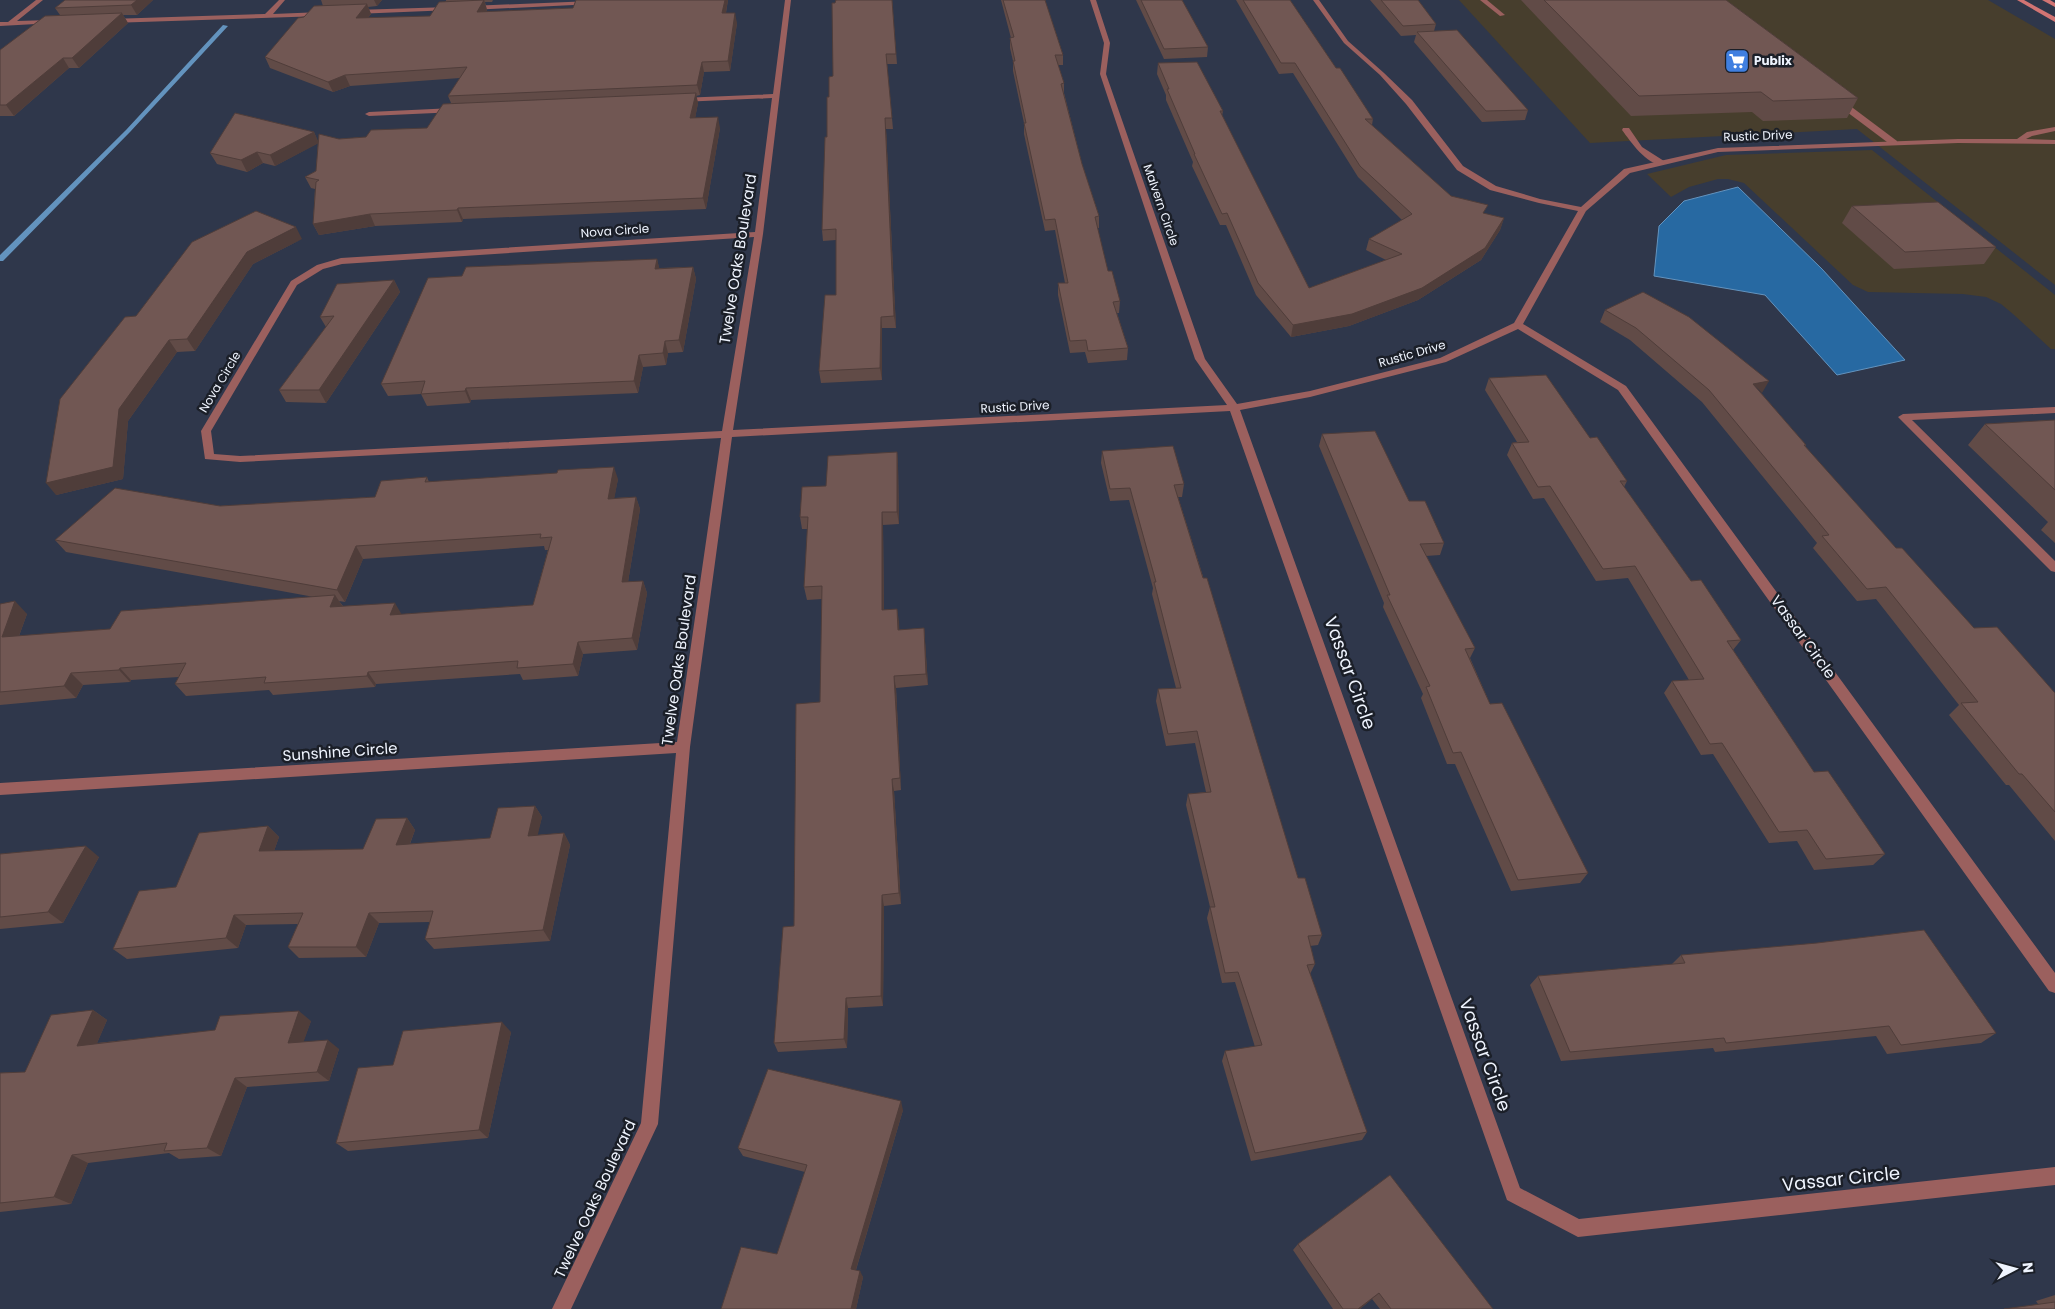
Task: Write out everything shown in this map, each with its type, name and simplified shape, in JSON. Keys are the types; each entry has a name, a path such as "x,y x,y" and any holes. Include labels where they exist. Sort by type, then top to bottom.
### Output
{"main road":[{"path":"2020,0 2055,20"},
{"path":"2045,0 2055,5"}],"street":[{"path":"0,31 40,0"},
{"path":"267,16 282,0"},
{"name":"Twelve Oaks Boulevard","path":"561,1309 649,1124 683,747 727,434 759,234 788,0"},
{"name":"Malvern Circle","path":"1093,0 1107,42 1103,74 1200,359 1234,408"},
{"path":"1316,0 1346,42 1382,74 1409,102 1460,168 1492,188 1583,210"},
{"path":"1483,0 1502,15"},
{"path":"345,13 532,3 597,2"},
{"path":"99,21 326,13"},
{"path":"0,24 59,22"},
{"path":"1830,94 1894,143"},
{"path":"677,100 777,96"},
{"path":"369,114 458,110"},
{"name":"Rustic Drive","path":"2018,141 2030,134 2055,129"},
{"path":"1626,130 1639,149 1661,163"},
{"name":"Rustic Drive","path":"727,434 1234,408 1310,394 1443,360 1518,325 1583,210 1627,171 1718,150 1958,141 2055,142"},
{"name":"Nova Circle","path":"727,434 240,459 209,457 206,431 294,283 320,267 342,261 759,234"},
{"name":"Vassar Circle","path":"1518,325 1622,388 2055,986"},
{"name":"Vassar Circle","path":"1234,408 1513,1194 1578,1228 2055,1176"},
{"path":"2055,410 1903,417 2055,568"},
{"name":"Sunshine Circle","path":"0,789 683,747"}],"shaded area":[{"path":"1459,0 1988,0 2055,39 2055,285 1857,129 1590,143"},
{"path":"1872,150 2055,295 2055,349 2051,349 2001,304 1986,297 1963,294 1868,292 1853,285 1744,183 1728,179 1718,179 1689,187 1671,197 1647,174 1726,155"}],"water":[{"path":"1738,187 1822,269 1905,360 1837,375 1765,295 1654,276 1659,226 1684,201"}],"building":[{"path":"65,0 137,0 131,5 55,8"},
{"path":"484,0 477,12 573,8 576,0 725,0 722,13 735,13 728,61 702,62 697,85 448,96 467,67 345,75 328,82 265,57 298,18 304,17 314,6 367,4 356,18 430,16 439,2"},
{"path":"836,0 892,0 896,54 886,54 892,118 885,118 894,316 881,317 880,368 819,371 825,295 836,295 836,229 822,230 825,137 827,137 827,97 829,97 829,77 833,76 832,3 835,3"},
{"path":"1003,0 1045,0 1063,55 1055,55 1064,83 1061,84 1082,164 1099,216 1095,217 1108,271 1112,271 1120,301 1113,302 1128,348 1088,351 1086,340 1070,341 1058,283 1068,283 1055,219 1045,220 1013,61 1015,61 1010,38 1014,37"},
{"path":"1141,0 1182,0 1208,47 1164,49"},
{"path":"1243,0 1290,0 1336,68 1340,68 1373,119 1365,119 1451,196 1488,205 1483,213 1504,218 1485,248 1422,288 1352,314 1293,325 1258,283 1227,213 1222,214 1194,154 1158,63 1197,62 1223,111 1220,111 1309,288 1402,254 1369,239 1412,214 1360,166 1295,63 1281,63"},
{"path":"1381,0 1418,0 1436,24 1403,26"},
{"path":"1544,0 1726,0 1858,98 1773,101 1761,92 1639,96"},
{"path":"122,13 72,58 63,58 6,105 0,105 0,50 45,16"},
{"path":"1457,30 1528,110 1486,111 1417,32"},
{"path":"696,93 690,118 718,117 703,198 458,208 457,210 370,214 313,224 316,182 319,180 305,177 316,171 319,134 339,139 366,137 371,130 427,128 443,104"},
{"path":"235,113 314,132 270,155 257,152 241,160 210,153"},
{"path":"1938,202 1996,247 1905,252 1852,206"},
{"path":"256,211 296,227 247,252 187,339 169,340 119,409 113,467 46,483 60,399 125,317 136,316 192,242"},
{"path":"657,259 655,269 693,267 679,340 665,341 663,353 639,355 634,381 466,388 465,391 421,394 425,381 381,384 428,278 462,276 466,267"},
{"path":"394,280 319,390 279,390 334,316 320,317 337,284"},
{"path":"1643,292 1689,317 1769,381 1753,384 1806,445 1804,445 1896,548 1902,548 1974,628 1997,627 2055,693 2055,812 2022,774 2019,774 1961,703 1978,702 1886,587 1867,589 1822,536 1829,535 1709,390 1636,328 1605,310"},
{"path":"1546,375 1590,438 1597,437 1627,481 1620,481 1691,581 1701,580 1741,640 1727,641 1814,772 1828,771 1885,854 1826,859 1807,830 1779,832 1722,743 1710,744 1672,681 1704,679 1635,566 1603,569 1550,486 1538,487 1512,443 1529,442 1489,378"},
{"path":"2055,420 2055,490 1985,424"},
{"path":"1375,431 1409,501 1425,501 1444,543 1420,544 1475,648 1465,649 1490,704 1502,703 1588,873 1518,880 1461,752 1453,753 1426,687 1430,686 1387,595 1390,595 1322,434"},
{"path":"1173,446 1184,484 1174,485 1203,578 1207,578 1298,878 1305,878 1322,935 1308,936 1315,964 1307,965 1367,1132 1255,1153 1225,1051 1262,1045 1238,972 1225,973 1210,907 1215,907 1188,794 1211,792 1197,731 1168,734 1158,689 1181,688 1154,582 1156,582 1130,488 1110,489 1102,451"},
{"path":"897,452 897,512 882,512 882,610 897,609 898,630 924,628 926,674 894,676 900,778 892,779 899,893 882,895 881,996 846,998 844,1039 774,1043 783,927 794,926 796,704 820,702 822,586 804,587 808,517 800,517 802,487 826,486 828,456"},
{"path":"614,467 608,499 636,497 622,582 643,581 632,638 578,642 573,664 517,668 518,661 368,672 367,676 264,683 266,677 175,684 186,663 71,673 64,686 0,692 0,604 15,601 2,637 110,629 121,611 335,595 330,607 395,603 390,615 533,605 552,537 540,538 541,534 356,546 337,590 55,540 115,488 220,506 375,497 381,481 427,477 425,482"},
{"path":"535,806 528,836 564,833 543,930 425,939 433,911 369,913 356,947 288,947 303,913 234,915 226,938 113,949 139,891 176,887 199,833 268,826 259,851 363,849 376,819 407,818 396,845 490,838 498,808"},
{"path":"86,846 48,912 0,917 0,854"},
{"path":"1924,930 1996,1033 1901,1045 1889,1026 1726,1043 1724,1038 1570,1052 1538,976 1685,963 1681,955 1817,943"},
{"path":"93,1010 77,1046 215,1030 220,1016 299,1011 288,1043 328,1040 317,1072 235,1078 207,1148 164,1151 167,1143 72,1155 54,1197 0,1203 0,1073 25,1072 51,1015"},
{"path":"502,1022 479,1130 336,1143 358,1068 393,1065 403,1031"},
{"path":"768,1069 901,1101 851,1269 860,1271 851,1309 721,1309 741,1247 777,1254 807,1165 738,1148"},
{"path":"1390,1175 1493,1309 1391,1309 1379,1293 1358,1309 1343,1309 1298,1244"},
{"path":"2055,1302 2055,1309 2004,1309"}],"waterway":[{"path":"0,259 128,131 225,26"}],"place":[{"name":"Publix","path":"1737,61"}]}
